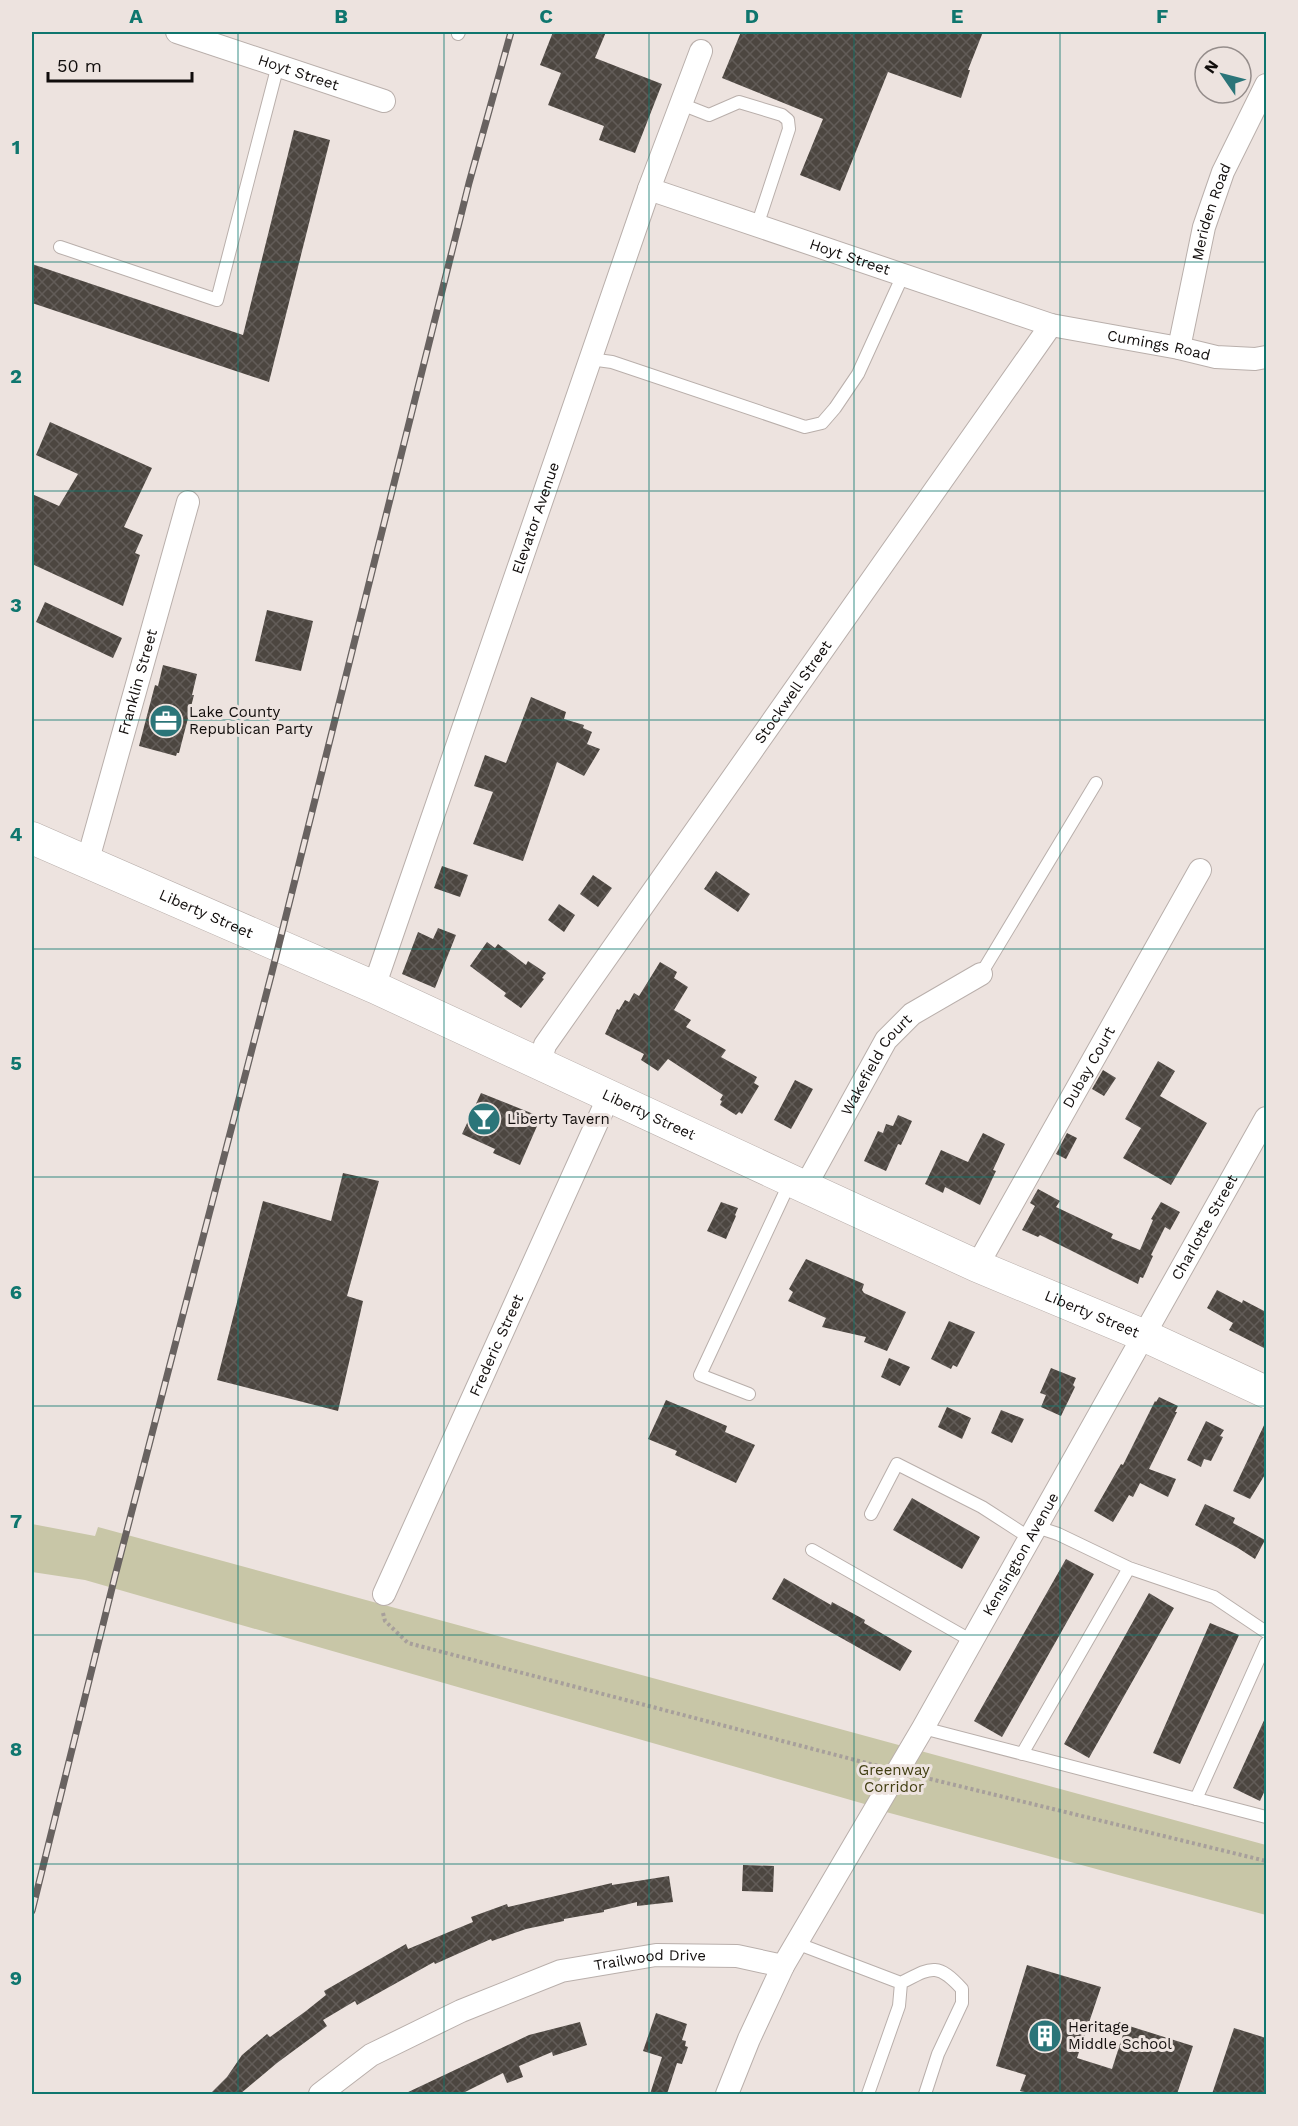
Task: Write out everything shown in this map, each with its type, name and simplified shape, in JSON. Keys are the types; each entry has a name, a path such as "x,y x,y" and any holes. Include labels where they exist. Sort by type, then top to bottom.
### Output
{"street":[{"name":"Hoyt Street","path":"182,32 384,101"},
{"name":"Elevator Avenue","path":"374,987 649,189 701,51"},
{"name":"Meriden Road","path":"1179,348 1204,227 1223,172 1266,85"},
{"name":"Hoyt Street","path":"649,189 1051,325"},
{"name":"Cumings Road","path":"1051,325 1216,357 1256,359 1266,357"},
{"name":"Stockwell Street","path":"540,1063 545,1045 1051,325"},
{"name":"Franklin Street","path":"87,863 188,502"},
{"name":"Liberty Street","path":"32,838 374,987 977,1266 1144,1336 1266,1392"},
{"name":"Dubay Court","path":"977,1266 1200,870"},
{"name":"Wakefield Court","path":"798,1184 885,1040 912,1014 981,974"},
{"name":"Frederic Street","path":"384,1594 609,1096"},
{"name":"Charlotte Street","path":"1144,1336 1266,1118"},
{"name":"Kensington Avenue","path":"897,1770 1034,1533 1144,1336"},
{"path":"727,2094 749,2039 783,1966 897,1770"},
{"name":"Trailwood Drive","path":"320,2094 371,2055 461,2011 561,1971 656,1955 737,1956 783,1966"}],"lane":[{"path":"60,247 217,300 278,65"},
{"path":"681,104 709,115 739,102 782,115 788,120 789,129 757,226"},
{"path":"590,359 612,362 805,427 822,423 858,374 903,275"},
{"path":"981,974 1096,783"},
{"path":"749,1394 700,1375 798,1184"},
{"path":"871,1514 897,1464 1034,1533 1058,1534 1129,1568 1214,1597 1266,1632"},
{"path":"812,1550 972,1641"},
{"path":"1022,1754 1129,1568"},
{"path":"1196,1799 1266,1643"},
{"path":"923,1728 1266,1817"},
{"path":"796,1943 901,1983 927,1969 938,1970 952,1977 962,1989 962,2003 938,2054 925,2094"},
{"path":"868,2094 899,2006 901,1983"}],"path":[{"path":"384,1594 382,1609 385,1621 408,1643 897,1770 1266,1861"}],"green space":[{"name":"Greenway Corridor","path":"32,1524 95,1536 98,1527 1266,1845 1266,1915 875,1809 875,1807 85,1580 32,1572"}],"building":[{"path":"553,32 606,32 595,58 662,84 635,153 599,140 604,126 548,105 561,73 540,65"},
{"path":"741,32 983,32 968,70 970,70 961,98 888,72 840,191 800,175 823,119 722,78"},
{"path":"294,130 330,140 269,382 32,303 32,264 243,335"},
{"path":"50,422 152,468 124,527 143,535 135,553 140,555 123,606 32,564 32,494 59,506 78,474 36,455"},
{"path":"45,602 122,638 113,658 36,622"},
{"path":"267,610 313,621 301,671 255,661"},
{"name":"Lake County Republican Party","path":"163,665 197,674 192,695 194,695 179,753 176,756 139,746 155,685 158,686"},
{"path":"531,697 566,712 564,719 584,725 583,728 592,732 587,744 600,749 584,776 557,762 523,861 473,844 493,792 474,786 485,755 506,763"},
{"path":"442,866 468,875 460,897 434,888"},
{"path":"716,871 750,894 738,912 704,889"},
{"path":"593,875 612,888 598,907 580,894"},
{"path":"559,904 575,915 564,932 548,920"},
{"path":"438,928 456,935 435,988 402,974 418,932 433,939"},
{"path":"487,942 495,948 498,944 526,965 528,961 546,973 542,978 544,979 521,1008 504,996 506,993 470,966"},
{"path":"660,962 677,972 674,978 688,987 674,1010 691,1020 686,1027 726,1050 721,1057 757,1077 754,1083 759,1086 742,1114 739,1112 736,1115 720,1105 723,1095 668,1059 658,1071 641,1060 644,1054 605,1034 617,1009 619,1010 625,1000 629,1002 634,993 639,996"},
{"path":"1158,1061 1175,1071 1160,1096 1207,1123 1171,1185 1123,1158 1141,1128 1125,1119"},
{"path":"1103,1070 1116,1078 1104,1096 1092,1089"},
{"path":"795,1080 813,1089 791,1129 774,1120"},
{"path":"481,1093 541,1117 520,1165 493,1153 495,1149 462,1134"},
{"path":"898,1115 912,1121 901,1145 898,1144 886,1171 864,1161 878,1131 883,1133 886,1124 893,1126"},
{"path":"983,1133 1005,1144 993,1170 996,1171 980,1205 945,1187 943,1193 925,1184 941,1150 968,1162"},
{"path":"1067,1133 1077,1138 1066,1159 1056,1154"},
{"path":"343,1173 379,1181 347,1296 363,1301 338,1411 217,1380 263,1201 331,1221"},
{"path":"1038,1189 1060,1201 1056,1207 1113,1234 1111,1238 1140,1250 1153,1220 1151,1219 1161,1202 1180,1212 1170,1230 1165,1227 1143,1278 1140,1277 1138,1284 1040,1235 1038,1237 1022,1230 1035,1206 1030,1203"},
{"path":"721,1202 738,1208 726,1239 707,1231"},
{"path":"806,1259 864,1284 862,1290 864,1293 906,1312 887,1351 864,1342 866,1337 822,1327 826,1318 788,1301 793,1292 789,1289"},
{"path":"1217,1290 1266,1312 1266,1349 1229,1330 1233,1323 1207,1308"},
{"path":"949,1321 975,1332 957,1367 953,1365 951,1369 931,1359"},
{"path":"889,1358 910,1367 900,1386 881,1377"},
{"path":"1051,1368 1076,1378 1073,1385 1075,1387 1061,1416 1041,1407 1046,1395 1040,1393"},
{"path":"1159,1397 1178,1406 1149,1469 1176,1479 1168,1497 1140,1483 1133,1497 1129,1495 1113,1522 1094,1511 1121,1464 1123,1465"},
{"path":"666,1400 727,1426 725,1432 755,1445 736,1483 675,1455 677,1451 648,1439"},
{"path":"947,1407 971,1418 962,1439 938,1427"},
{"path":"1001,1410 1024,1419 1012,1443 991,1433"},
{"path":"1206,1421 1224,1430 1211,1461 1204,1459 1201,1467 1187,1460"},
{"path":"1266,1421 1266,1473 1250,1499 1233,1491"},
{"path":"912,1498 980,1537 962,1569 893,1530"},
{"path":"1205,1504 1235,1518 1233,1523 1265,1540 1255,1559 1195,1525"},
{"path":"1066,1559 1094,1574 1002,1737 974,1721"},
{"path":"784,1578 831,1605 832,1602 865,1620 864,1623 912,1651 900,1671 772,1599"},
{"path":"1149,1593 1174,1608 1089,1758 1064,1744"},
{"path":"1210,1623 1239,1635 1180,1764 1153,1753"},
{"path":"1266,1716 1266,1788 1260,1801 1233,1788"},
{"path":"743,1865 774,1866 773,1892 742,1891"},
{"path":"669,1876 673,1902 637,1906 637,1902 604,1910 604,1912 564,1919 564,1921 526,1929 492,1941 491,1939 435,1964 434,1962 357,2005 355,2001 323,2020 327,2026 240,2094 210,2094 227,2077 242,2055 267,2034 270,2037 306,2011 326,1995 324,1991 406,1944 408,1949 473,1922 471,1917 507,1904 508,1907 612,1883 612,1885"},
{"name":"Heritage Middle School","path":"1027,1965 1101,1987 1077,2058 1112,2069 1126,2025 1193,2046 1177,2094 1032,2094 1020,2091 1026,2075 996,2066"},
{"path":"656,2013 687,2024 682,2040 686,2041 685,2046 688,2047 682,2064 677,2063 667,2094 650,2094 662,2057 643,2051"},
{"path":"580,2022 587,2045 553,2056 552,2052 519,2066 523,2077 507,2083 503,2073 461,2094 404,2094 529,2035"},
{"path":"1234,2028 1266,2038 1266,2094 1212,2094"}],"railway":[{"path":"32,1911 115,1576 272,972 469,183 511,32"}],"place":[{"name":"Lake County Republican Party","path":"166,721"},
{"name":"Liberty Tavern","path":"484,1119"},
{"name":"Heritage Middle School","path":"1045,2036"}]}
